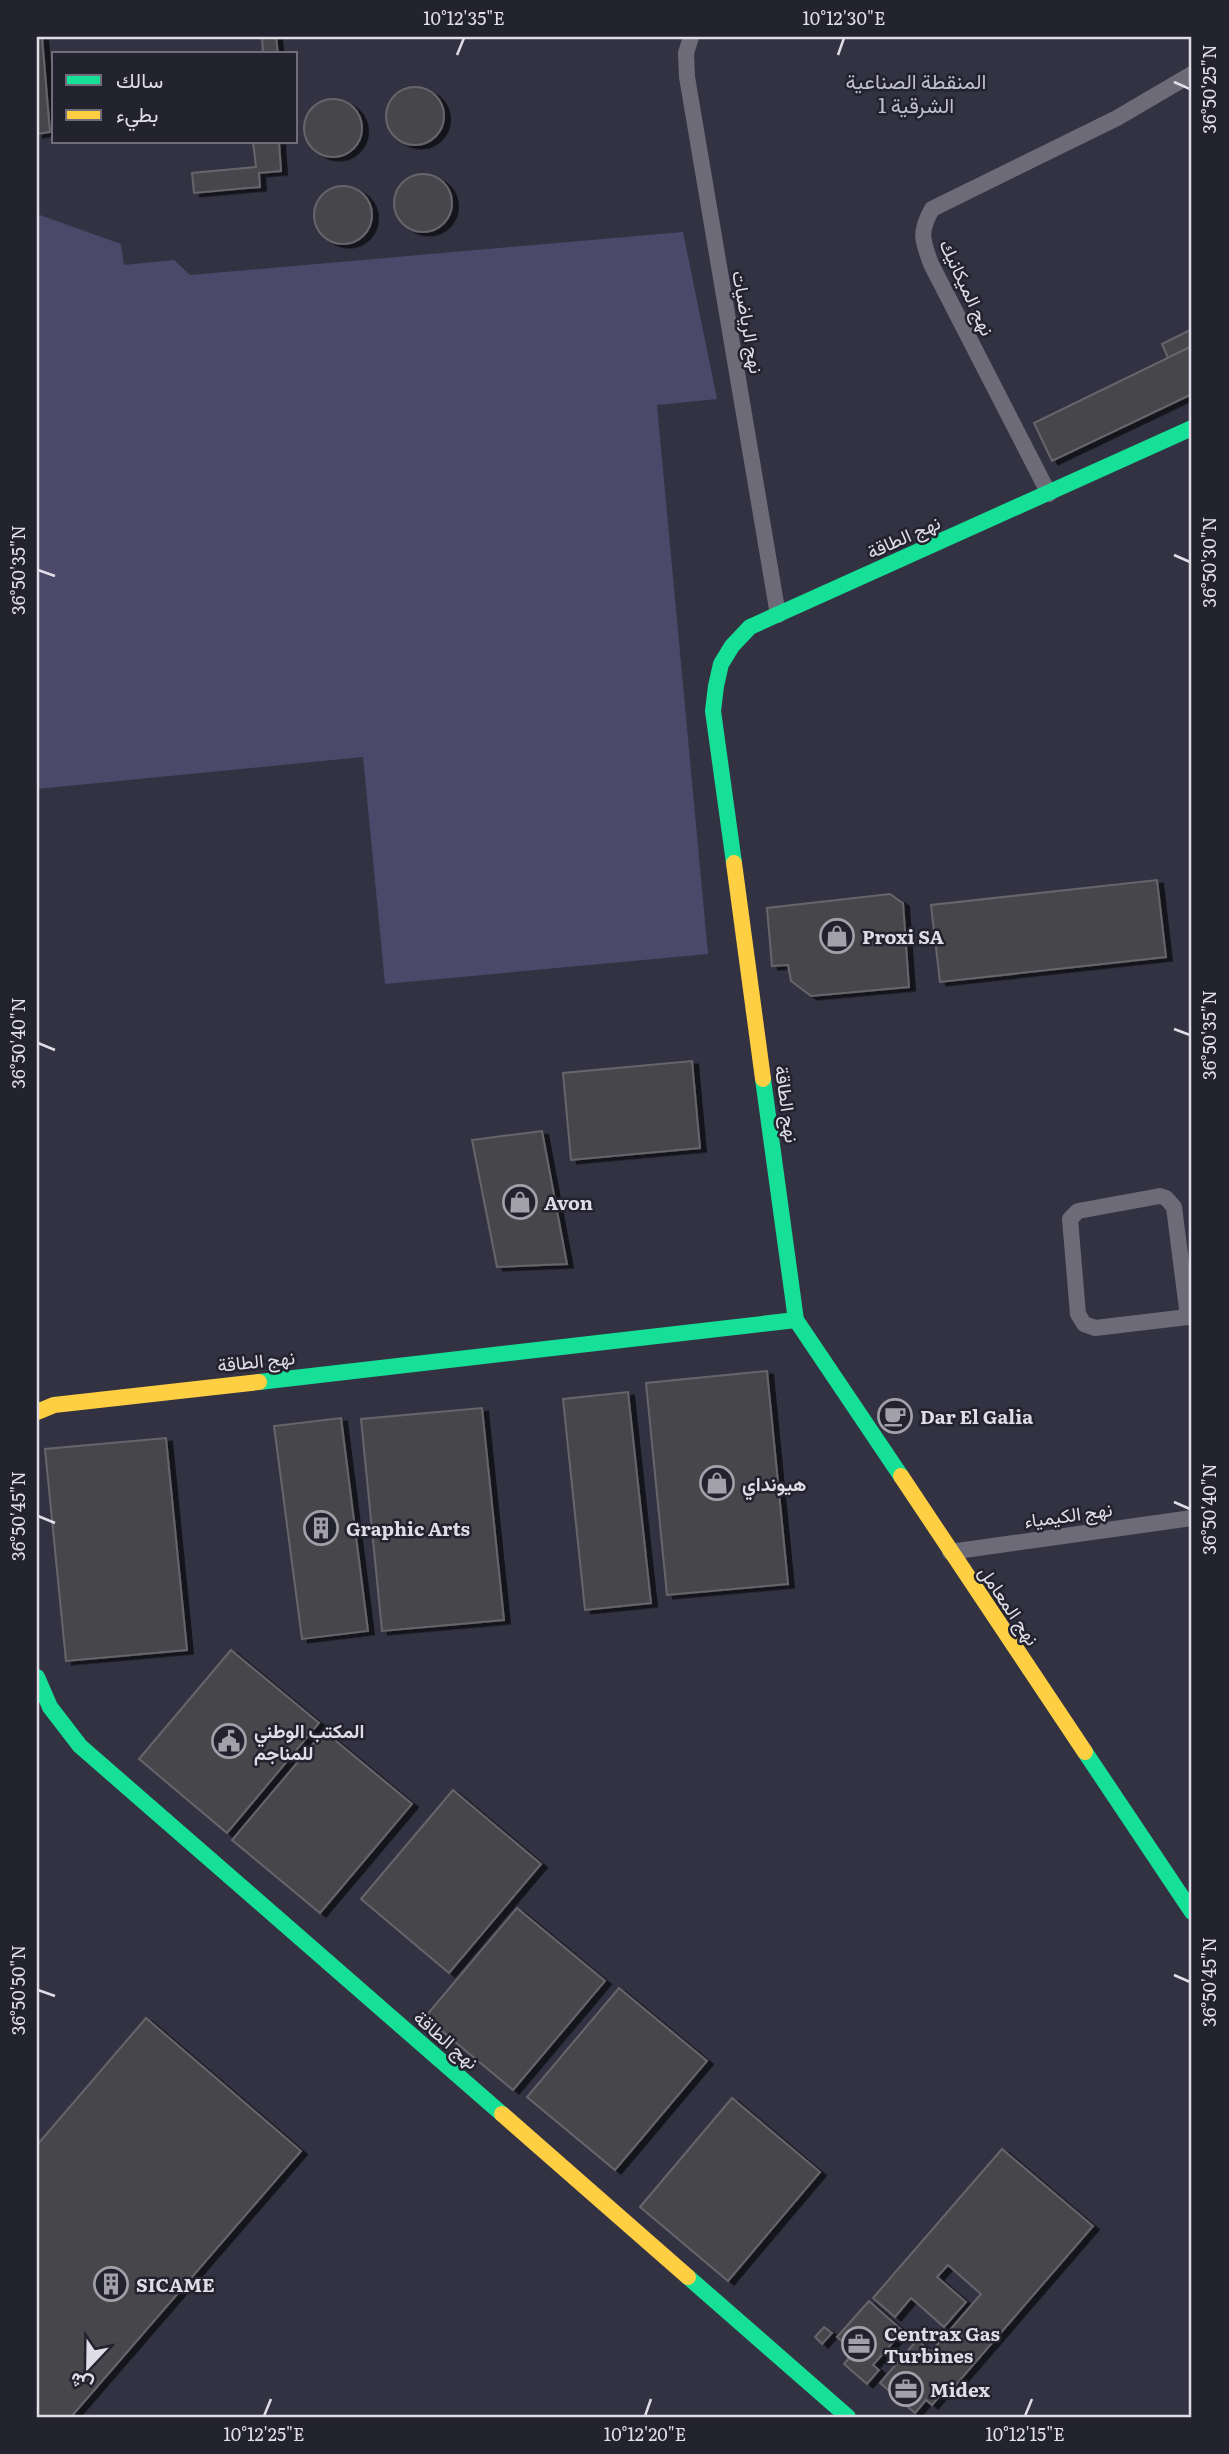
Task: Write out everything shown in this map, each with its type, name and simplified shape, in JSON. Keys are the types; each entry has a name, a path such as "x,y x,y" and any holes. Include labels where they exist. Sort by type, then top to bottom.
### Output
{"street":[{"name":"نهج الرياضيات","path":"691,37 686,53 689,89 778,615"},
{"name":"نهج الميكانيك","path":"1049,494 930,264 923,244 923,224 932,209 1117,118 1192,74"},
{"name":"نهج الطاقة","path":"37,1412 54,1405 796,1320 713,711 715,680 723,659 735,641 750,627 1192,428"},
{"path":"1160,1196 1166,1198 1174,1208 1190,1317 1095,1328 1084,1324 1078,1314 1070,1219 1073,1214 1078,1210 1160,1196"},
{"name":"نهج المعامل","path":"796,1320 1192,1912"},
{"name":"نهج الكيمياء","path":"950,1552 1192,1518"},
{"name":"نهج الطاقة","path":"37,1677 50,1707 80,1746 848,2417"}],"shaded area":[{"path":"37,37 1192,37 1192,2417 37,2417"},
{"path":"37,214 121,244 124,265 174,260 190,275 683,232 717,399 657,405 708,954 385,984 363,757 37,789"}],"building":[{"path":"37,37 42,37 50,132 37,134"},
{"path":"262,37 276,37 278,52 263,52"},
{"path":"415,87 426,89 439,100 444,116 442,127 431,140 415,145 404,143 391,132 386,116 388,105 399,92"},
{"path":"333,99 344,101 357,112 362,128 360,139 349,152 333,157 322,155 309,144 304,128 306,117 317,104"},
{"path":"253,144 279,144 281,171 259,173 260,187 194,193 192,173 256,167"},
{"path":"423,174 434,176 447,187 452,203 450,214 439,227 423,232 412,230 399,219 394,203 396,192 407,179"},
{"path":"343,186 354,188 367,199 372,215 370,226 359,239 343,244 332,242 319,231 314,215 316,204 327,191"},
{"path":"1192,329 1192,346 1168,358 1162,344"},
{"path":"1192,346 1192,394 1052,461 1034,423"},
{"path":"1157,880 1166,957 940,982 931,905"},
{"name":"Proxi SA","path":"890,894 903,903 909,987 811,996 791,981 788,965 772,966 767,908"},
{"path":"692,1061 700,1148 571,1160 563,1073"},
{"name":"Avon","path":"542,1131 567,1264 497,1267 472,1140"},
{"name":"هيونداي","path":"767,1371 788,1584 667,1595 646,1383"},
{"path":"628,1392 651,1603 585,1610 563,1399"},
{"path":"482,1408 504,1620 382,1631 361,1419"},
{"name":"Graphic Arts","path":"341,1418 368,1631 302,1639 274,1426"},
{"path":"166,1438 187,1650 66,1661 45,1449"},
{"name":"المكتب الوطني للمناجم","path":"231,1650 319,1723 227,1833 139,1759"},
{"path":"324,1731 412,1804 320,1913 232,1840"},
{"path":"453,1790 541,1864 449,1973 361,1899"},
{"path":"517,1908 605,1981 513,2090 425,2017"},
{"path":"619,1988 707,2061 615,2170 527,2097"},
{"name":"SICAME","path":"146,2018 301,2151 71,2417 37,2417 37,2145"},
{"path":"732,2098 820,2172 728,2281 640,2207"},
{"path":"1002,2149 1093,2226 948,2394 944,2391 932,2405 926,2400 915,2413 880,2383 917,2340 931,2352 981,2294 948,2265 937,2277 966,2302 944,2327 911,2298 895,2317 873,2298"},
{"path":"869,2301 903,2331 873,2365 879,2370 867,2384 844,2364 854,2352 837,2337"},
{"path":"824,2327 832,2333 822,2344 815,2337"}],"traffic: fast":[{"path":"734,863 713,711 721,664 732,646 750,627 1192,428"},
{"path":"763,1079 796,1320 901,1476"},
{"path":"259,1382 796,1320"},
{"path":"37,1677 50,1707 80,1746 502,2114"},
{"path":"1085,1752 1192,1912"},
{"path":"688,2277 848,2417"}],"traffic: slow":[{"path":"734,863 763,1079"},
{"path":"37,1412 54,1405 259,1382"},
{"path":"901,1476 1085,1752"},
{"path":"502,2114 688,2277"}],"place":[{"name":"Proxi SA","path":"837,936"},
{"name":"Avon","path":"520,1202"},
{"name":"Dar El Galia","path":"895,1416"},
{"name":"هيونداي","path":"717,1483"},
{"name":"Graphic Arts","path":"321,1528"},
{"name":"المكتب الوطني للمناجم","path":"229,1741"},
{"name":"SICAME","path":"111,2284"},
{"name":"Centrax Gas Turbines","path":"859,2344"},
{"name":"Midex","path":"906,2389"}],"district":[{"name":"المنقطة الصناعية الشرقية 1","path":"916,91"}]}
